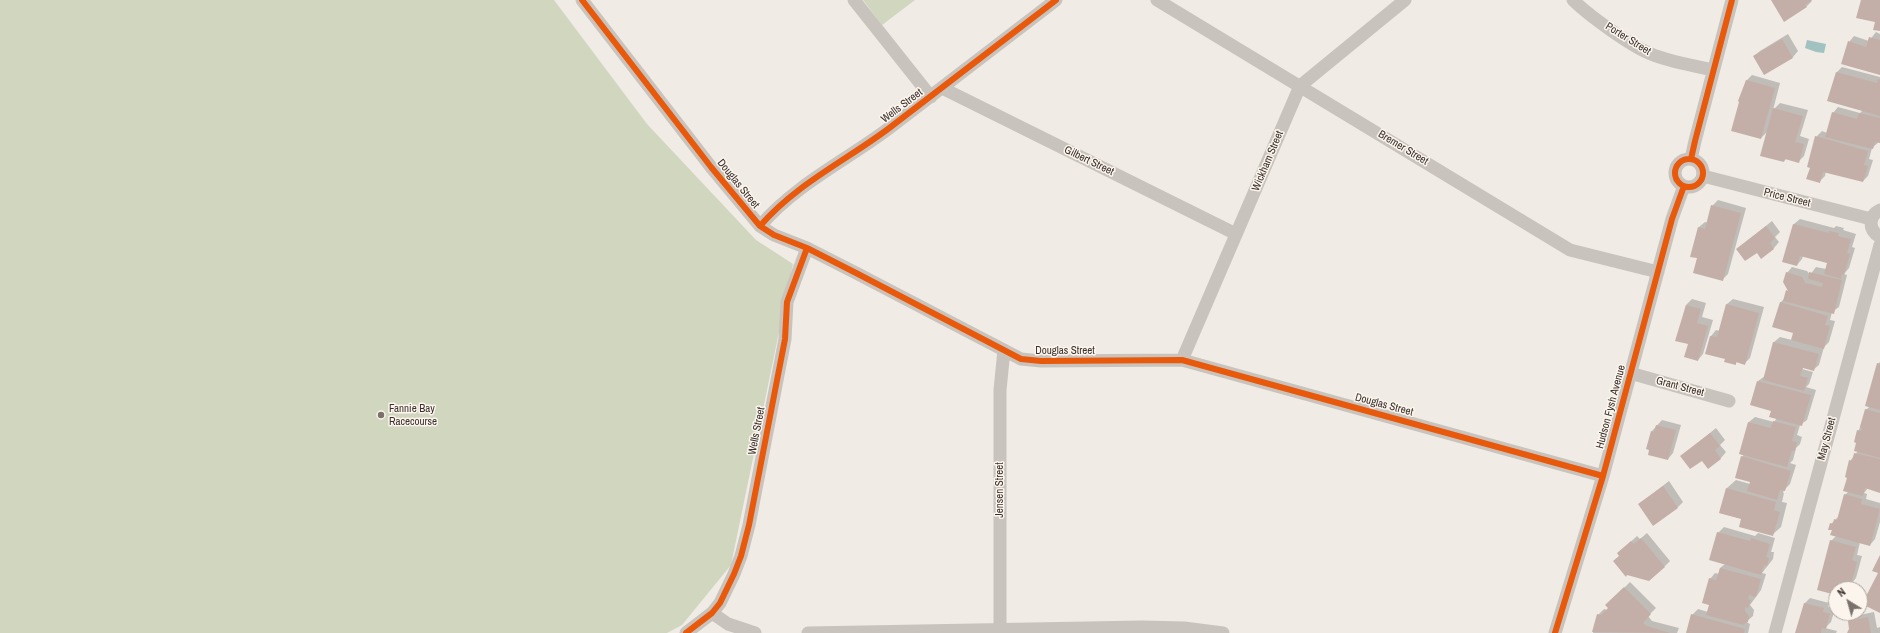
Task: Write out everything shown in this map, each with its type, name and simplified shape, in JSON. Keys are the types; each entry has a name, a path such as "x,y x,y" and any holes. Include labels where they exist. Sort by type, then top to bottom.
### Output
{"street":[{"name":"Douglas Street","path":"582,0 711,167 760,226 774,235 807,248 1021,359 1030,361 1182,360 1603,476"},
{"path":"854,0 931,97"},
{"name":"Wells Street","path":"760,226 769,215 796,192 819,175 865,146 1056,0"},
{"name":"Bremer Street","path":"1157,0 1570,250 1658,272"},
{"name":"Wickham Street","path":"1182,360 1300,86 1405,0"},
{"name":"Porter Street","path":"1573,0 1591,15 1642,50 1658,57 1713,70"},
{"path":"1691,159 1732,0"},
{"name":"Gilbert Street","path":"942,88 1236,234"},
{"path":"1691,159 1701,165 1703,176 1701,181 1694,187 1684,186 1677,181 1675,169 1680,162 1691,159"},
{"name":"Price Street","path":"1703,176 1876,214"},
{"name":"Hudson Fysh Avenue","path":"1555,633 1603,476 1658,272 1677,204 1684,186"},
{"path":"1876,214 1872,228 1880,237"},
{"name":"May Street","path":"1775,633 1880,245"},
{"name":"Wells Street","path":"686,633 712,613 726,592 734,574 745,541 785,339 787,302 807,248"},
{"name":"Jensen Street","path":"1000,630 1000,390 1004,350"},
{"name":"Grant Street","path":"1630,373 1729,401"},
{"path":"712,613 728,624 754,633"},
{"path":"808,633 1142,627 1184,628 1223,633"}],"green space":[{"name":"Fannie Bay Racecourse","path":"0,0 554,0 647,124 756,240 793,264 731,565 682,625 667,633 0,633"},
{"path":"863,0 915,0 882,25"}],"water":[{"path":"1807,40 1826,44 1824,53 1805,48"}],"building":[{"path":"1771,0 1812,0 1805,5 1807,7 1784,22"},
{"path":"1861,0 1880,0 1880,31 1873,30 1875,22 1856,18"},
{"path":"1869,37 1880,40 1880,75 1841,64 1848,41 1866,47"},
{"path":"1782,39 1793,58 1764,75 1753,56"},
{"path":"1836,72 1877,83 1878,79 1880,80 1880,116 1827,101"},
{"path":"1746,80 1775,88 1761,139 1731,131 1739,102 1738,101"},
{"path":"1773,108 1803,116 1795,142 1804,144 1799,163 1785,159 1784,162 1760,156"},
{"path":"1832,112 1857,119 1859,113 1880,118 1880,143 1875,142 1873,149 1825,137"},
{"path":"1815,136 1868,151 1864,165 1868,166 1863,182 1823,172 1820,183 1806,179 1810,168 1807,167"},
{"path":"1711,205 1741,213 1723,281 1693,273 1697,258 1690,257 1698,227 1705,229"},
{"path":"1793,224 1829,233 1829,231 1839,233 1838,236 1851,239 1847,253 1850,254 1844,275 1842,274 1841,279 1824,274 1827,263 1800,256 1797,266 1782,262"},
{"path":"1766,226 1775,238 1770,243 1774,249 1761,259 1757,253 1745,261 1736,249"},
{"path":"1786,272 1802,277 1806,284 1822,287 1823,283 1808,279 1809,272 1842,280 1834,314 1783,301 1786,290 1788,291 1783,282"},
{"path":"1780,302 1828,316 1825,325 1830,326 1824,349 1791,340 1793,333 1772,327"},
{"path":"1726,304 1759,313 1745,365 1736,362 1736,365 1724,362 1725,359 1705,354 1710,336 1717,337"},
{"path":"1686,305 1701,309 1697,323 1708,326 1698,361 1684,357 1688,344 1675,341"},
{"path":"1773,342 1819,354 1814,371 1803,368 1800,376 1808,378 1804,391 1763,380"},
{"path":"1877,363 1880,364 1880,410 1865,406"},
{"path":"1757,381 1811,395 1802,426 1769,417 1771,411 1750,405"},
{"path":"1865,409 1880,413 1880,458 1854,451 1856,443 1854,442 1857,430 1861,431 1862,428 1860,427"},
{"path":"1773,421 1796,427 1792,441 1797,442 1795,451 1792,450 1787,467 1739,454 1748,422 1771,428"},
{"path":"1656,425 1676,430 1668,460 1648,455 1649,450 1646,449 1651,431 1654,432"},
{"path":"1710,433 1720,446 1715,450 1721,459 1708,469 1702,461 1690,469 1680,456"},
{"path":"1854,453 1880,459 1880,493 1865,488 1863,496 1843,491 1847,478 1845,477 1849,460 1852,461"},
{"path":"1741,456 1791,471 1785,491 1780,490 1777,500 1747,491 1750,482 1735,478"},
{"path":"1663,486 1678,508 1653,526 1638,504"},
{"path":"1726,488 1776,502 1774,510 1780,512 1773,536 1739,527 1741,519 1719,513"},
{"path":"1844,494 1862,499 1861,504 1880,509 1870,546 1830,535 1832,530 1828,530 1830,523 1833,524 1834,519 1837,520"},
{"path":"1717,532 1750,541 1751,538 1770,544 1766,557 1769,558 1767,566 1764,565 1761,575 1709,560"},
{"path":"1641,538 1665,567 1649,581 1627,575 1626,577 1613,561 1619,556 1617,553 1631,541 1634,544"},
{"path":"1830,540 1856,547 1852,560 1857,562 1852,581 1828,581 1828,593 1817,590"},
{"path":"1880,555 1880,613 1868,607 1868,592 1878,573 1872,571"},
{"path":"1720,568 1761,579 1756,597 1749,595 1748,599 1751,600 1748,608 1745,607 1745,611 1749,616 1748,622 1743,625 1706,615 1709,605 1702,603 1709,578 1716,580"},
{"path":"1624,587 1651,614 1643,623 1647,626 1670,633 1592,632 1597,614 1601,615 1608,608 1605,605"},
{"path":"1804,603 1824,608 1823,612 1828,613 1826,629 1822,628 1821,633 1795,633"},
{"path":"1691,614 1745,629 1744,633 1686,633"},
{"path":"1868,617 1871,633 1847,633 1849,629 1848,621 1868,621"}],"cycle path":[{"path":"582,0 711,167 760,226 774,235 807,248 1021,359 1041,361 1182,360 1603,476"},
{"path":"760,226 789,198 821,174 872,141 1056,0"},
{"path":"1691,159 1732,0"},
{"path":"1689,159 1699,163 1703,173 1699,183 1689,187 1679,183 1675,173 1679,163 1689,159"},
{"path":"1555,633 1603,476 1672,219 1684,186"},
{"path":"686,633 712,613 720,603 741,556 749,525 785,339 787,302 807,248"}],"place":[{"name":"Fannie Bay Racecourse","path":"381,415"}]}
